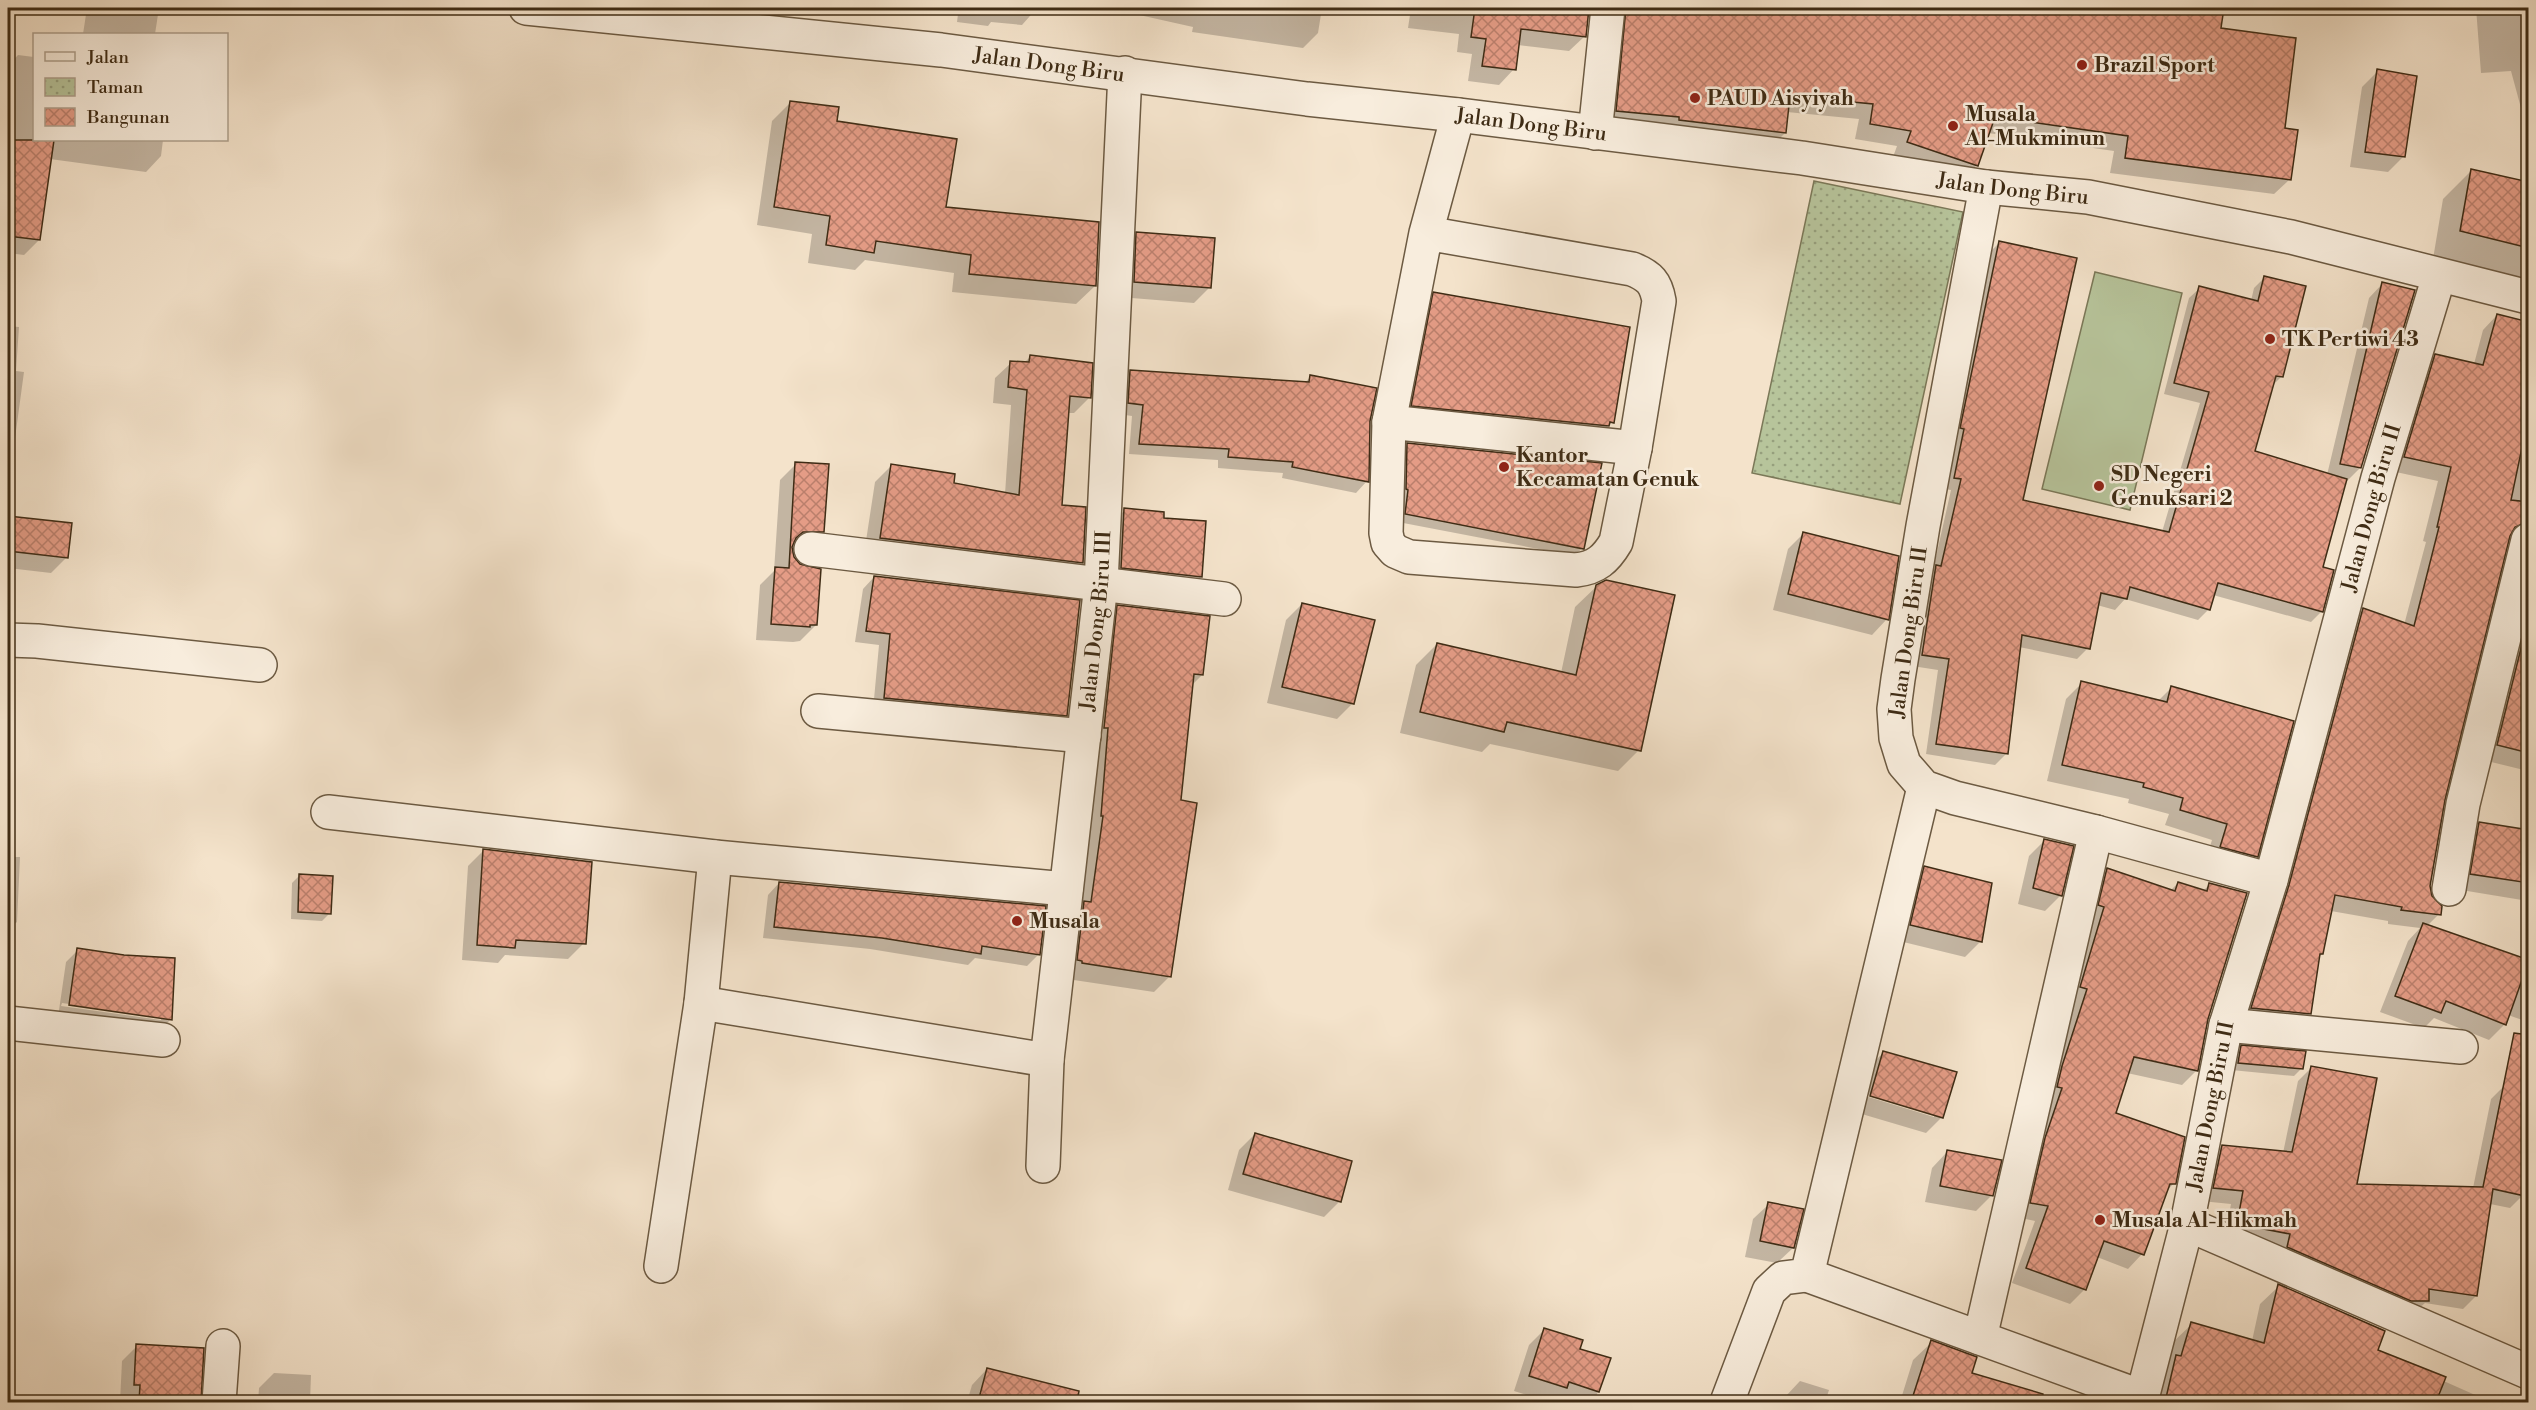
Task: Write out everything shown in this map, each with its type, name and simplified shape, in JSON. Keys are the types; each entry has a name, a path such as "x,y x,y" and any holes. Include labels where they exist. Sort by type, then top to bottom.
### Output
{"street":[{"name":"Jalan Dong Biru","path":"526,8 929,48 1307,99 1458,115 1802,158 1986,188 2088,197 2291,237 2529,297"},
{"path":"1595,132 1608,8"},
{"name":"Jalan Dong Biru III","path":"1043,1166 1047,1060 1101,584 1125,74"},
{"path":"1426,233 1632,269 1652,279 1657,287 1659,302 1635,448 1616,542 1610,553 1590,569 1576,570 1409,557 1395,551 1388,543 1386,533 1389,422 1426,233 1458,115"},
{"name":"Jalan Dong Biru II","path":"1986,188 1923,526 1894,709 1896,738 1904,764 1924,787 1954,798 2096,832 2271,880"},
{"name":"Jalan Dong Biru II","path":"2142,1400 2187,1224 2226,1025 2271,880 2378,478 2439,276"},
{"path":"1389,422 1635,448"},
{"path":"2449,889 2463,804 2529,540"},
{"path":"811,549 1224,599"},
{"path":"8,640 37,641 260,665"},
{"path":"818,711 1084,736"},
{"path":"1807,1275 1924,787"},
{"path":"328,812 715,856 1066,889"},
{"path":"1980,1338 2096,832"},
{"path":"661,1266 701,1003 715,856"},
{"path":"701,1003 1047,1060"},
{"path":"8,1023 163,1040"},
{"path":"2226,1025 2461,1047"},
{"path":"2187,1224 2529,1372"},
{"path":"1727,1402 1769,1291 1783,1278 1807,1275 2142,1400"},
{"path":"219,1402 224,1346"}],"green space":[{"path":"1814,181 1963,212 1900,504 1752,473"},
{"path":"2095,272 2182,293 2130,510 2042,489"}],"building":[{"path":"1475,8 1589,8 1586,37 1521,29 1516,70 1482,66 1486,39 1471,37"},
{"path":"1626,8 2224,8 2221,28 2296,38 2285,128 2298,130 2291,180 2125,158 2128,136 1995,117 1978,166 1907,142 1911,131 1870,124 1873,104 1790,96 1786,133 1679,120 1679,117 1616,111"},
{"path":"2377,69 2417,76 2405,157 2365,152"},
{"path":"790,101 839,107 837,121 957,139 946,207 1099,222 1096,286 969,274 971,255 876,241 874,253 826,245 830,216 774,207"},
{"path":"8,140 54,141 40,240 8,236"},
{"path":"2471,169 2529,182 2529,248 2460,231"},
{"path":"1136,232 1215,238 1211,288 1134,282"},
{"path":"1999,241 2077,258 2023,500 2169,532 2209,392 2174,383 2199,286 2258,301 2264,276 2306,286 2283,377 2276,376 2255,451 2347,479 2323,567 2334,570 2323,612 2218,583 2210,610 2130,587 2127,599 2101,593 2090,649 2022,635 2008,754 1936,744 1949,659 1922,655 1936,565 1941,566 1961,479 1954,478 1964,429 1960,428"},
{"path":"2382,282 2415,290 2361,468 2340,464"},
{"path":"1433,292 1630,327 1614,423 1610,422 1609,426 1411,406"},
{"path":"2497,314 2529,322 2529,414 2511,500 2529,502 2529,522 2515,527 2510,536 2445,800 2430,886 2432,896 2442,906 2441,915 2401,910 2402,907 2335,895 2323,954 2320,954 2311,1014 2251,1008 2289,885 2363,608 2414,626 2439,527 2437,527 2451,467 2404,457 2435,354 2483,365"},
{"path":"1030,355 1093,363 1091,398 1070,396 1062,505 1086,507 1083,563 880,538 891,464 955,474 954,483 1019,495 1027,390 1008,387 1010,361 1029,362"},
{"path":"1130,370 1309,382 1310,375 1377,388 1370,421 1369,482 1292,467 1293,462 1228,457 1229,449 1139,444 1143,405 1128,403"},
{"path":"1407,443 1602,463 1584,549 1405,514 1408,490 1406,489"},
{"path":"795,462 829,464 824,532 803,532 796,538 792,547 794,557 800,564 821,569 817,625 810,625 810,627 771,624 775,567 789,568"},
{"path":"1124,508 1164,512 1164,518 1206,521 1202,577 1121,568"},
{"path":"8,516 72,523 68,558 8,551"},
{"path":"1803,532 1899,556 1889,620 1788,594"},
{"path":"874,576 1080,600 1067,716 884,698 890,634 866,631"},
{"path":"1606,580 1675,595 1641,751 1507,722 1504,732 1420,712 1437,643 1576,675 1596,585"},
{"path":"1302,603 1375,620 1354,704 1282,687"},
{"path":"1117,605 1210,616 1203,675 1194,674 1181,800 1197,803 1171,977 1082,963 1077,960 1084,901 1091,902 1103,816 1101,816 1108,728 1104,728"},
{"path":"2529,616 2529,753 2497,745"},
{"path":"2081,681 2167,702 2171,686 2294,721 2258,857 2220,847 2227,824 2180,810 2183,798 2143,787 2144,783 2062,765"},
{"path":"2479,822 2529,830 2529,883 2470,874"},
{"path":"2044,839 2074,846 2062,896 2033,888"},
{"path":"483,849 592,862 586,944 516,940 515,948 477,945"},
{"path":"1924,866 1992,883 1982,942 1910,925"},
{"path":"2107,868 2175,891 2178,882 2207,891 2209,883 2247,893 2208,1019 2198,1071 2134,1057 2116,1113 2185,1137 2176,1184 2170,1184 2144,1255 2104,1241 2086,1290 2026,1268 2048,1206 2030,1203 2045,1138 2062,1088 2057,1087 2062,1066 2087,989 2080,987 2104,907 2098,905"},
{"path":"299,874 333,876 331,914 298,912"},
{"path":"779,882 1046,906 1040,955 982,946 981,954 882,938 774,927"},
{"path":"2423,923 2529,960 2506,1025 2446,1001 2441,1013 2395,996"},
{"path":"77,948 124,955 175,958 172,1020 69,1005"},
{"path":"2514,1033 2529,1035 2529,1178 2525,1196 2493,1189 2477,1296 2429,1289 2429,1301 2411,1301 2287,1247 2290,1234 2237,1224 2243,1191 2213,1188 2222,1145 2292,1152 2311,1066 2377,1078 2357,1184 2483,1187"},
{"path":"2241,1045 2306,1051 2303,1069 2238,1063"},
{"path":"1883,1051 1957,1072 1943,1118 1870,1096"},
{"path":"1255,1133 1352,1161 1341,1202 1243,1174"},
{"path":"1947,1150 2002,1160 1993,1196 1940,1186"},
{"path":"1768,1202 1804,1209 1794,1248 1760,1241"},
{"path":"2278,1284 2385,1331 2378,1350 2446,1377 2436,1402 2165,1402 2176,1355 2181,1356 2191,1322 2264,1343"},
{"path":"1544,1328 1583,1340 1580,1349 1611,1358 1599,1392 1569,1382 1567,1388 1529,1376"},
{"path":"1931,1340 1977,1357 1972,1373 2043,1394 2042,1402 1911,1402"},
{"path":"136,1344 204,1348 201,1402 139,1402 140,1385 134,1385"},
{"path":"987,1368 1079,1391 1077,1402 978,1402"}],"place":[{"name":"Brazil Sport","path":"2082,65"},
{"name":"PAUD Aisyiyah","path":"1695,98"},
{"name":"Musala Al-Mukminun","path":"1953,126"},
{"name":"TK Pertiwi 43","path":"2270,339"},
{"name":"Kantor Kecamatan Genuk","path":"1504,467"},
{"name":"SD Negeri Genuksari 2","path":"2099,486"},
{"name":"Musala","path":"1017,921"},
{"name":"Musala Al-Hikmah","path":"2100,1220"}]}
